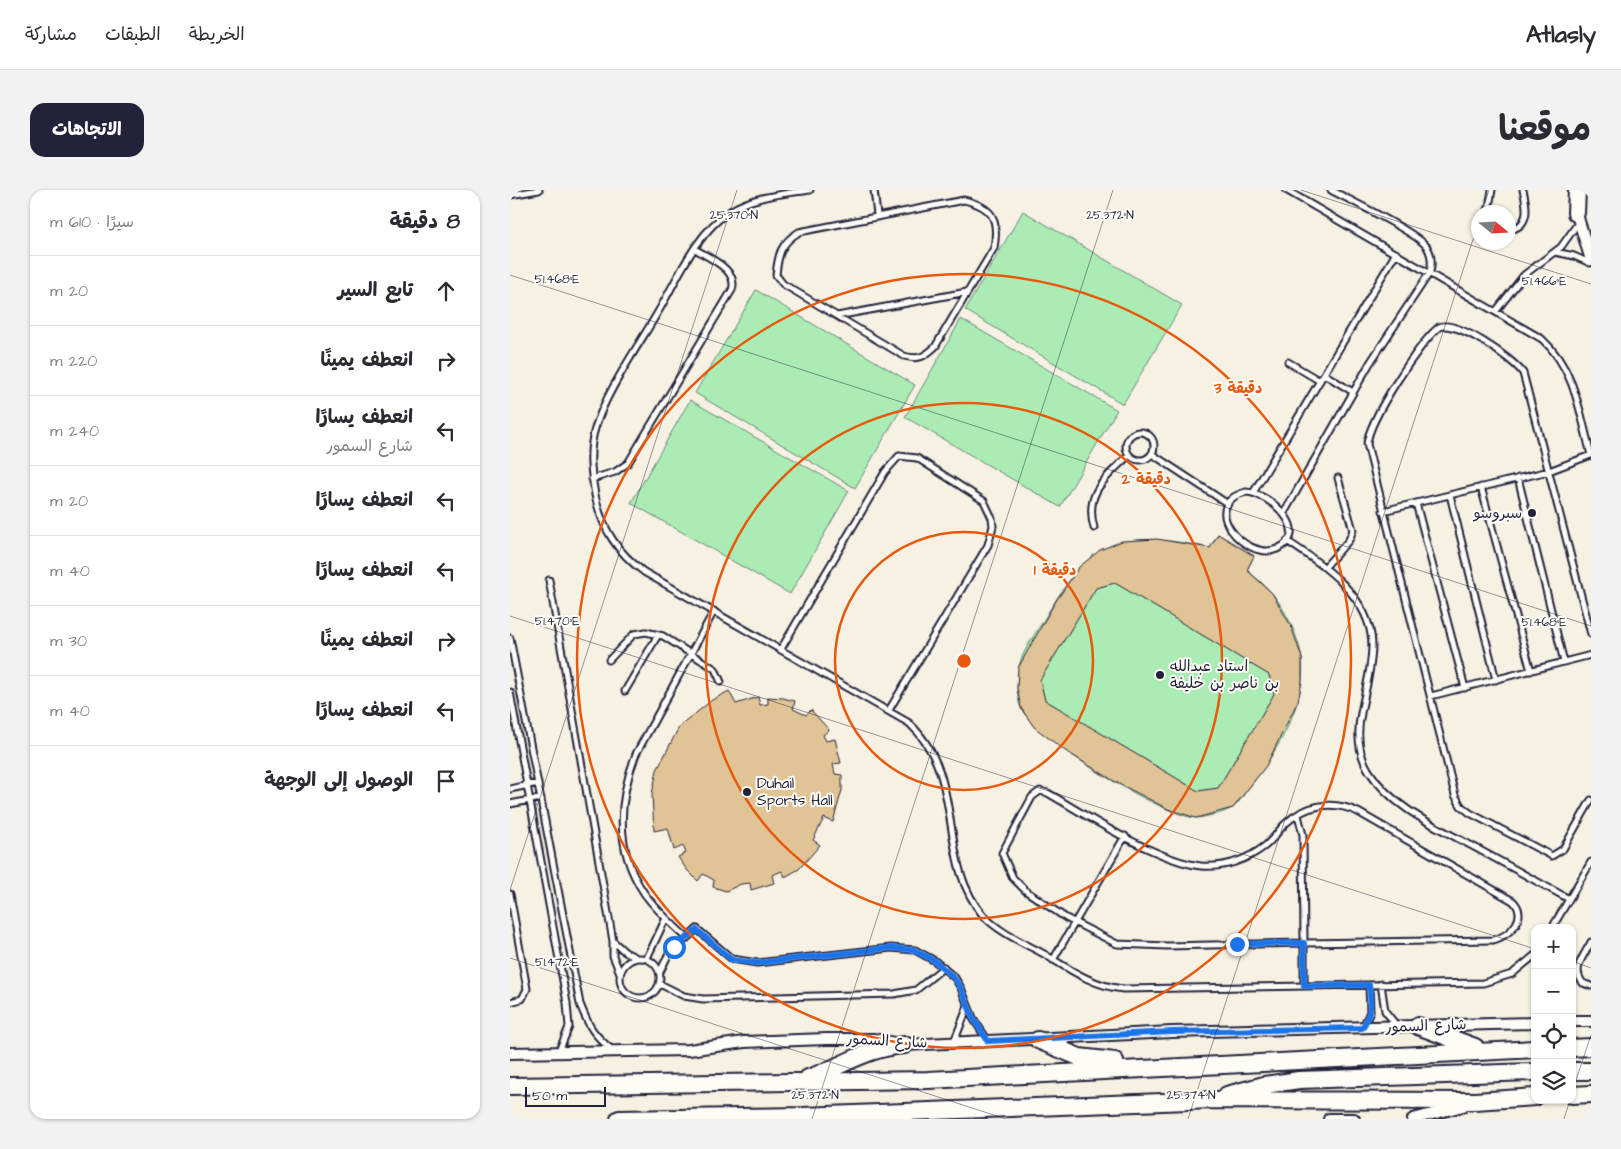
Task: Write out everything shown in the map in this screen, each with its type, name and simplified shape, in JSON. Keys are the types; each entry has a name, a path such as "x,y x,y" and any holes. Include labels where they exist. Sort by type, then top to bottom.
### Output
{"main road":[{"path":"1577,190 1578,218"},
{"path":"1418,1026 1481,1050"},
{"path":"1038,1040 1085,1058 1120,1062 1141,1068"},
{"path":"791,1083 816,1076 873,1050 904,1045"},
{"path":"1576,1048 1591,1047"},
{"name":"شارع السمور","path":"510,1086 719,1082 791,1083 938,1079 1481,1050 1531,1049"},
{"path":"1576,1071 1591,1071"},
{"path":"1213,1100 1264,1085 1299,1080 1531,1072"},
{"path":"1576,1095 1591,1094"},
{"path":"620,1119 784,1118 1213,1100 1475,1101 1531,1097"}],"street":[{"path":"1570,190 1591,262"},
{"path":"1576,1022 1591,1021"},
{"name":"شارع السمور","path":"510,1054 690,1050 757,1041 874,1039 904,1045 1172,1032 1531,1023"},
{"path":"1414,1119 1475,1101"},
{"path":"1330,1119 1354,1119"}],"lane":[{"path":"510,196 539,190"},
{"path":"810,190 756,199 738,206 715,224 695,249 598,417 591,447 592,479 603,525 625,556 644,572 889,710 919,733 936,759 961,873 973,901 990,922 1053,960 1100,985 1123,989 1493,981 1520,968 1531,958"},
{"path":"874,190 877,215"},
{"path":"1286,190 1430,272 1542,339 1564,364 1573,384 1591,455 1548,471 1383,511"},
{"path":"1284,513 1388,334 1430,272 1430,253 1424,242 1331,190"},
{"path":"1489,205 1492,190"},
{"path":"1516,227 1522,224 1527,214 1522,190"},
{"path":"964,200 976,203 994,217 997,231 994,248 935,347 925,356 916,359 904,356 836,316 783,284 776,275 779,251 787,239 799,232 877,215 964,200"},
{"path":"1496,312 1524,275 1555,252 1566,241 1578,218"},
{"path":"592,479 615,472 628,462 732,290 733,283 729,272 695,249"},
{"path":"1555,252 1591,262"},
{"path":"1253,493 1396,253"},
{"path":"836,316 967,292"},
{"path":"1591,634 1523,373 1514,362 1460,329 1443,325 1433,332 1414,355 1368,436 1368,452 1456,795 1461,806 1470,813 1552,856 1563,849 1591,800"},
{"path":"1288,362 1320,380"},
{"path":"1324,374 1353,392"},
{"path":"1145,433 1153,442 1152,454 1144,460 1138,460 1129,455 1126,444 1133,434 1145,433"},
{"path":"1152,454 1228,504"},
{"path":"781,649 885,472 900,456 907,455 917,458 984,501 992,518 993,526 988,545 889,710"},
{"path":"1094,528 1091,511 1095,492 1103,481 1129,455"},
{"path":"1325,567 1349,540 1352,530 1338,478"},
{"path":"1518,478 1564,662"},
{"path":"1482,487 1531,671"},
{"path":"1253,493 1270,500 1284,513 1290,526 1287,541 1275,550 1268,551 1246,543 1234,534 1226,524 1225,510 1228,504 1238,494 1253,493"},
{"path":"1450,495 1496,680"},
{"path":"1416,503 1465,688"},
{"path":"1287,541 1325,567 1353,596 1370,626 1371,664 1358,725 1362,757 1372,776 1397,802 1432,824 1569,899"},
{"path":"548,580 613,942 613,956 620,973 621,986 629,995 641,998 652,994 660,984 660,973 657,965 647,958 636,958 626,963 620,973"},
{"path":"687,938 645,894 634,875 623,835 621,810 626,779 636,754 714,611"},
{"path":"609,660 634,634 646,632 658,635 715,669 721,682"},
{"path":"626,691 658,635"},
{"path":"510,638 580,1004 589,1027 595,1036 614,1052"},
{"path":"1431,696 1591,655"},
{"path":"510,692 567,1003 569,1027 558,1052"},
{"path":"510,789 538,784"},
{"path":"1040,791 1048,793 1125,836 1177,860 1202,866 1216,866 1246,858 1264,846 1283,825 1298,815 1327,804 1350,808 1513,901 1518,907 1519,914 1513,930 1505,936 1494,940 1124,946 1107,940 1074,922 1018,885 1002,856 1004,846 1032,797 1040,791"},
{"path":"510,804 541,798"},
{"path":"1298,815 1303,835 1304,986"},
{"path":"1053,960 1125,836"},
{"path":"1554,924 1591,862"},
{"path":"510,894 527,989 522,999 510,1002"},
{"path":"647,958 666,918"},
{"path":"660,973 669,953 697,930 732,960 757,963 902,948 926,955 944,967 961,988 973,1018 988,1041"},
{"path":"613,942 636,958"},
{"path":"1591,942 1578,967 1577,973 1583,983 1591,986"},
{"path":"660,984 684,996 703,1000 894,994 916,990 944,967"},
{"path":"1381,984 1385,1011 1390,1021 1399,1027"},
{"path":"1362,1028 1370,1012 1369,985"},
{"path":"953,1042 968,1005"}],"green space":[{"path":"1023,211 1182,305 1123,404 965,310"},
{"path":"756,290 915,385 855,488 695,393"},
{"path":"961,319 1117,410 1060,507 905,417"},
{"path":"690,400 849,491 790,594 631,503"},
{"name":"استاد عبدالله بن ناصر بن خليفة","path":"1218,534 1254,556 1247,570 1271,592 1286,614 1295,632 1300,650 1302,676 1300,693 1287,728 1258,776 1234,807 1215,815 1196,818 1157,805 1130,791 1073,756 1049,738 1031,721 1019,704 1017,685 1019,664 1025,650 1063,590 1079,570 1095,555 1112,546 1132,541 1180,542 1210,548"}],"building":[{"path":"1218,534 1254,556 1247,570 1272,593 1291,626 1302,658 1302,681 1298,701 1266,766 1233,808 1196,818 1168,809 1114,781 1064,750 1034,727 1021,708 1017,688 1018,668 1054,604 1079,567 1100,550 1122,541 1157,539 1210,548","holes":["1115,583 1269,675 1274,694 1218,788 1198,791 1045,700 1040,680 1096,588"]},
{"name":"Duhail Sports Hall","path":"729,691 736,704 758,697 760,705 768,704 768,697 783,698 795,701 793,709 806,715 811,710 829,730 823,735 826,741 835,739 841,763 833,764 835,774 842,775 842,790 833,822 824,818 813,840 820,845 799,869 785,877 782,871 772,875 774,883 751,890 750,883 741,884 726,891 713,887 714,880 703,874 698,881 678,857 686,853 683,846 674,850 668,828 654,831 652,794 657,770 679,727 712,700"}],"place":[{"name":"سبروسو","path":"1532,513"},
{"name":"استاد عبدالله بن ناصر بن خليفة","path":"1160,675"},
{"name":"Duhail Sports Hall","path":"747,792"}],"route":[{"path":"674,947 697,930 732,960 757,963 890,948 914,950 926,955 944,967 954,978 961,988 976,1024 988,1041 1172,1032 1362,1028 1366,1023 1371,1006 1369,985 1304,986 1304,943 1237,944"}]}
